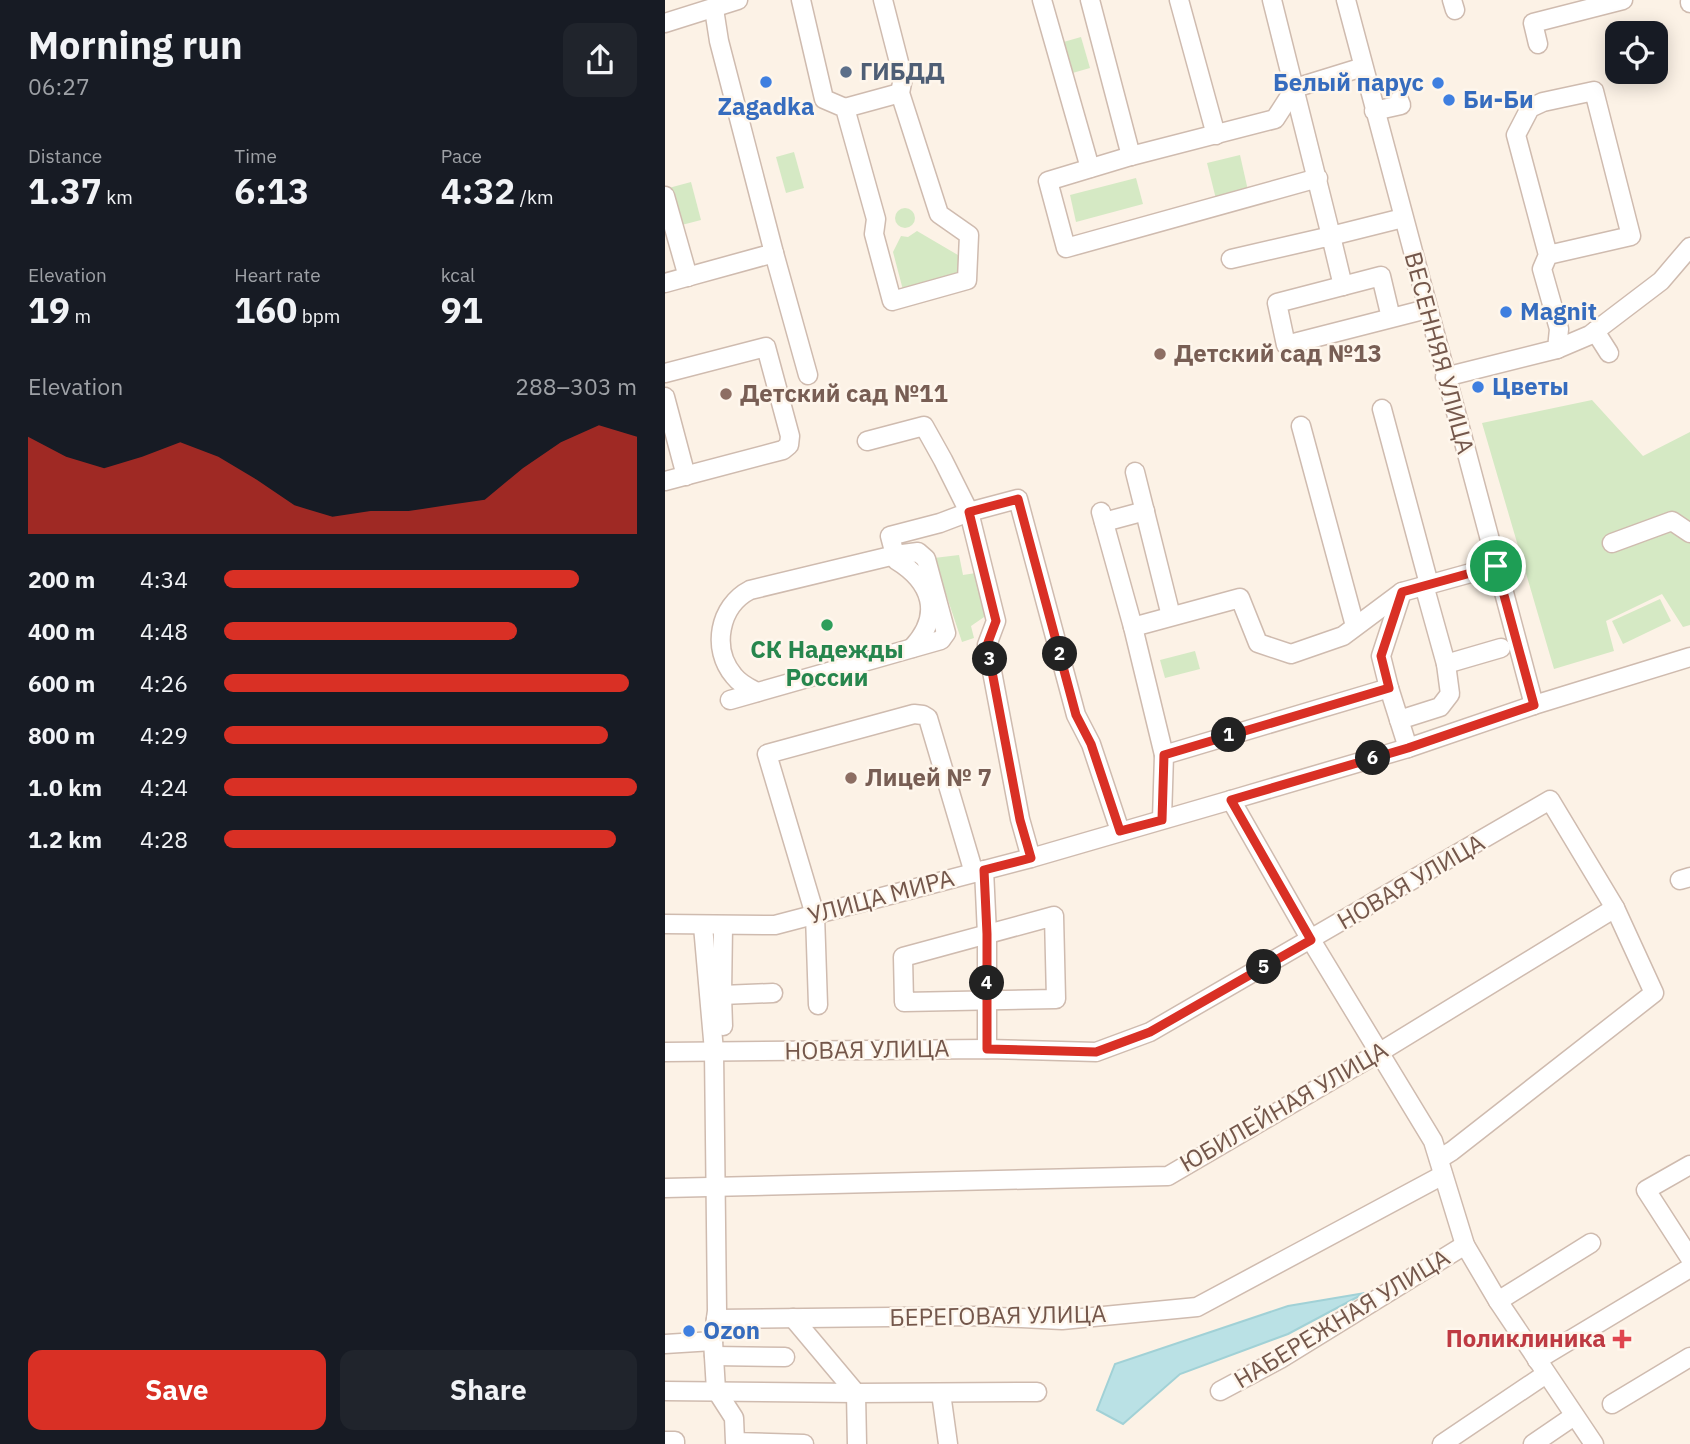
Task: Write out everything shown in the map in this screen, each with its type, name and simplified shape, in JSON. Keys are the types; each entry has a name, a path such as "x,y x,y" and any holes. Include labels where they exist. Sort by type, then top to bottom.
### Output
{"street":[{"path":"665,23 735,0"},
{"path":"801,0 824,99 845,108 900,93"},
{"path":"845,108 876,219 874,234 892,301 967,281 969,236 939,214 900,93 904,78 883,0"},
{"path":"1042,0 1090,168"},
{"path":"1090,0 1131,156"},
{"path":"1179,0 1216,135"},
{"path":"1272,0 1343,286"},
{"name":"ВЕСЕННЯЯ УЛИЦА","path":"1346,0 1534,705"},
{"path":"1538,44 1533,23 1621,0"},
{"path":"714,9 719,41 808,375"},
{"path":"1318,178 1066,248 1048,181 1131,156 1275,119 1296,88 1363,67"},
{"path":"1548,255 1631,236 1594,91 1543,102 1530,108 1515,135 1548,255 1542,269 1559,329 1557,349"},
{"path":"1374,111 1401,105 1399,100"},
{"path":"665,196 688,277"},
{"path":"1231,259 1403,218"},
{"path":"1445,377 1557,349 1595,331 1665,287 1690,247"},
{"path":"665,284 774,253"},
{"path":"1391,318 1381,276 1277,303 1286,345 1427,309"},
{"path":"1595,331 1609,353"},
{"path":"665,373 773,345 790,436 789,445 783,450 665,481"},
{"path":"665,397 686,475"},
{"path":"1382,409 1446,664 1450,694 1440,707 1399,720"},
{"path":"867,441 924,426 969,512 996,621 987,645 1020,820 1031,858"},
{"path":"1300,426 1355,626"},
{"path":"1135,472 1171,617"},
{"path":"895,555 890,536 1018,499 1076,715 1091,744 1120,831"},
{"path":"1145,511 1102,517 1164,755 1162,820"},
{"path":"1612,544 1672,521 1690,533"},
{"path":"730,699 757,692 941,640 946,633 926,559 918,552 895,555 750,590 739,596 723,620 720,636 722,651 726,665 734,677 757,692"},
{"path":"1133,628 1240,598 1258,643 1291,654 1343,636 1402,592 1496,566"},
{"path":"1402,592 1381,656 1408,748"},
{"path":"1446,664 1501,648"},
{"name":"УЛИЦА МИРА","path":"665,924 775,925 815,915 1031,858 1408,748 1534,705 1690,657"},
{"path":"1164,755 1389,688"},
{"path":"818,1005 815,915 767,754 901,718 923,715 932,725 979,871 987,934 987,1049"},
{"path":"1231,800 1311,940 1433,1142 1465,1245 1498,1301 1594,1444"},
{"name":"НОВАЯ УЛИЦА","path":"665,1052 987,1049 1096,1052 1150,1032 1550,800 1615,908"},
{"name":"ЮБИЛЕЙНАЯ УЛИЦА","path":"665,1188 1168,1175 1380,1052 1615,908"},
{"name":"БЕРЕГОВАЯ УЛИЦА","path":"721,1319 977,1316 1062,1320 1197,1307 1441,1167 1452,1152 1654,993 1615,908"},
{"path":"1054,916 1056,999 904,1002 903,957 987,934 1054,916"},
{"path":"703,926 719,1051"},
{"path":"723,926 719,1051 721,1319 714,1348 716,1390 734,1418 735,1442 804,1444"},
{"path":"722,995 773,993"},
{"path":"1690,1165 1646,1190 1690,1258"},
{"path":"1498,1301 1591,1243"},
{"name":"НАБЕРЕЖНАЯ УЛИЦА","path":"1220,1391 1280,1359 1465,1245"},
{"path":"1442,1444 1542,1367 1690,1268"},
{"path":"793,1318 856,1393 857,1444"},
{"path":"665,1344 785,1357"},
{"path":"1612,1404 1690,1357"},
{"path":"665,1391 1037,1392"},
{"path":"940,1392 947,1444"},
{"path":"1533,1444 1574,1416"},
{"path":"665,1441 675,1441 675,1444"}],"green space":[{"path":"1081,37 1090,68 1069,74 1060,43"},
{"path":"794,152 804,188 786,193 776,157"},
{"path":"1240,155 1249,195 1217,203 1207,163"},
{"path":"1136,178 1143,204 1076,222 1070,195"},
{"path":"691,182 701,220 674,227 665,189"},
{"path":"905,208 912,211 915,218 912,225 905,228 898,225 895,218 898,211"},
{"path":"917,231 963,258 959,276 903,290 893,252 901,236 908,237"},
{"path":"1592,400 1643,456 1690,432 1690,625 1683,627 1662,594 1606,621 1614,651 1554,669 1482,423"},
{"path":"959,555 963,575 976,573 987,615 971,626 974,638 962,642 934,558"},
{"path":"1660,599 1671,621 1623,644 1612,621"},
{"path":"1195,651 1200,669 1165,678 1160,660"}],"water":[{"path":"1365,1293 1288,1334 1180,1374 1123,1424 1097,1410 1115,1364 1288,1306"}],"place":[{"name":"ГИБДД","path":"846,72"},
{"name":"Zagadka","path":"766,82"},
{"name":"Белый парус","path":"1438,83"},
{"name":"Би-Би","path":"1449,100"},
{"name":"Magnit","path":"1506,312"},
{"name":"Детский сад №13","path":"1160,354"},
{"name":"Цветы","path":"1478,387"},
{"name":"Детский сад №11","path":"726,394"},
{"name":"СК Надежды России","path":"827,625"},
{"name":"Лицей № 7","path":"851,778"},
{"name":"Ozon","path":"689,1331"},
{"name":"Поликлиника","path":"1622,1339"}],"route":[{"path":"1018,499 1076,715 1091,744 1120,831 1162,820 1164,755 1389,688 1381,656 1402,592 1496,566 1534,705 1408,748 1231,800 1311,940 1150,1032 1096,1052 987,1049 984,870 1031,858 1020,820 987,645 996,621 969,512 1018,499"}]}
